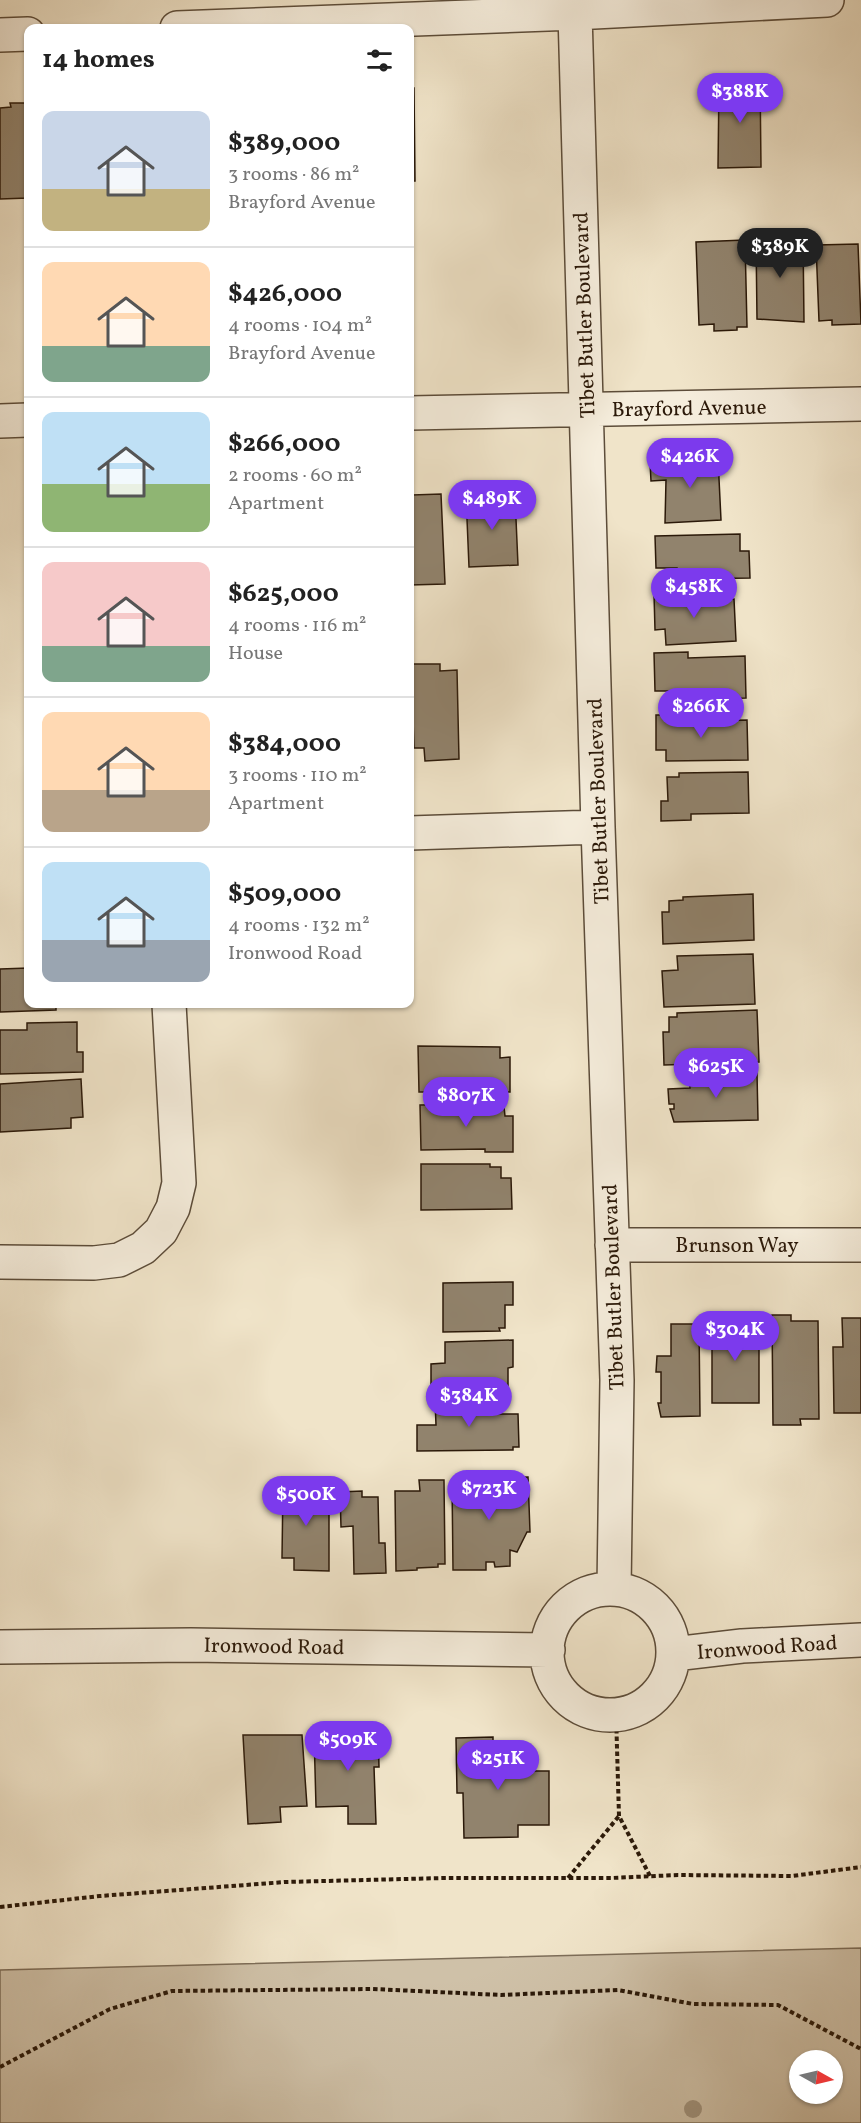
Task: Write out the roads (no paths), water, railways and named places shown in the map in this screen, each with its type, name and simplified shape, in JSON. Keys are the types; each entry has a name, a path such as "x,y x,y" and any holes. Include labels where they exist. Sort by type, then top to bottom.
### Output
{"street":[{"path":"283,24 575,13 826,0"},
{"name":"Tibet Butler Boulevard","path":"575,13 598,827 617,1380 614,1589"},
{"path":"0,35 24,34"},
{"name":"Brayford Avenue","path":"414,413 861,404"},
{"path":"0,421 24,420"},
{"path":"414,833 598,827"},
{"path":"0,1262 94,1263 119,1260 142,1248 161,1231 173,1208 178,1183 169,1008"},
{"name":"Brunson Way","path":"612,1245 861,1245"},
{"path":"614,1589 637,1594 660,1612 668,1625 674,1654 671,1670 664,1686 653,1698 640,1708 608,1715 590,1712 575,1704 562,1692 553,1677 548,1660 548,1643 553,1626 562,1611 575,1599 591,1591 614,1589"},
{"name":"Ironwood Road","path":"674,1654 742,1646 861,1640"},
{"name":"Ironwood Road","path":"0,1647 191,1644 548,1650"}]}
